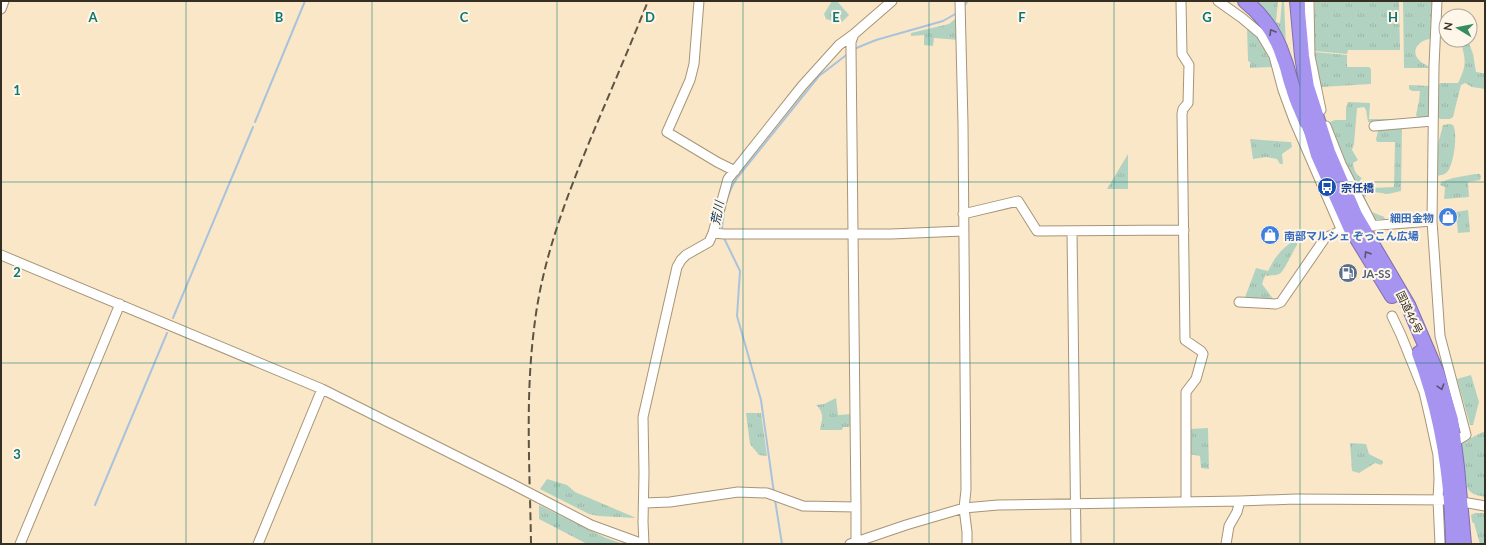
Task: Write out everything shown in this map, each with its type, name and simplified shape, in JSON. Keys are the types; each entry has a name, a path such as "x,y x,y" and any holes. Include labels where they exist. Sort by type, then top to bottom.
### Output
{"highway":[{"path":"1245,1 1270,28 1277,40 1293,88 1311,134"},
{"name":"国道46号","path":"1288,1 1292,56 1299,88 1311,134 1328,180 1357,228 1400,310 1427,375 1441,427 1450,500 1453,544"},
{"name":"国道46号","path":"1297,1 1302,56 1307,87 1328,152 1357,228 1377,250 1401,293 1425,342 1437,373 1449,413 1454,442 1450,500 1464,544"}],"street":[{"path":"1,9 4,1"},
{"path":"699,1 694,64 690,80 668,132 717,162 735,171"},
{"path":"1,255 322,389 591,525 641,543 644,503 643,417 677,267 686,255 710,242 719,234 728,179 809,77 840,45 892,1"},
{"path":"1180,1 1182,54 1188,65 1188,103 1182,109 1185,340 1203,354 1196,379 1186,392 1186,501"},
{"path":"1218,1 1261,34 1274,56 1283,90 1294,120 1357,228"},
{"path":"1309,1 1310,56 1318,99 1326,126 1341,164 1357,228"},
{"path":"1437,1 1434,66 1432,221 1440,336 1466,435 1454,442"},
{"path":"960,2 962,14 966,490 964,508 967,544"},
{"path":"854,34 851,42 856,507 854,544 906,525 964,508 998,504 1296,499 1450,500 1485,506"},
{"path":"1374,126 1433,121"},
{"path":"963,214 1018,201 1037,231 1184,230"},
{"path":"1239,302 1276,304 1281,302 1325,238 1357,228 1432,221"},
{"path":"719,234 853,234 963,231"},
{"path":"1072,231 1076,544"},
{"path":"20,544 120,304"},
{"path":"1392,316 1402,335 1424,392 1438,455 1439,479 1450,500 1440,544"},
{"path":"258,544 322,389"},
{"path":"644,503 670,502 738,492 773,494 802,506 856,507"},
{"path":"1226,544 1229,526 1237,512 1240,501"}],"green space":[{"path":"832,1 837,1 849,15 842,22 835,22 826,19 824,14"},
{"path":"1252,1 1278,1 1276,22 1280,23 1282,1 1284,1 1286,46"},
{"path":"1315,1 1399,1 1400,50 1348,50 1347,54 1314,51"},
{"path":"1403,1 1433,1 1433,35 1430,39 1422,41 1417,46 1415,53 1416,57 1420,61 1430,68 1404,68"},
{"path":"960,15 960,40 934,38 933,46 924,45 924,35 911,36 911,33 949,24"},
{"path":"1247,26 1260,41 1273,67 1250,68 1250,62 1248,61"},
{"path":"1462,48 1471,48 1476,72 1485,73 1485,89 1472,87 1465,83 1461,85 1453,117 1450,119 1440,119 1437,116 1437,88 1440,83 1458,83 1465,62"},
{"path":"1314,52 1347,55 1347,67 1369,67 1371,69 1371,84 1321,87"},
{"path":"1409,85 1430,86 1429,120 1419,120 1416,115 1420,91 1412,91 1409,89"},
{"path":"1348,102 1370,103 1369,119 1398,119 1396,121 1368,122 1364,107 1357,108 1354,144 1352,150 1358,160 1353,163 1355,170 1362,178 1356,185 1337,143 1330,122 1335,120 1346,120 1346,108"},
{"path":"1443,125 1453,125 1455,134 1455,148 1452,162 1447,172 1443,175 1437,176 1436,152"},
{"path":"1382,128 1402,128 1401,191 1388,194 1374,192 1366,195 1365,198 1372,212 1384,217 1385,219 1374,219 1358,192 1362,187 1394,187 1395,142 1377,142 1376,139 1378,131"},
{"path":"1250,139 1291,142 1292,147 1282,154 1283,164 1280,164 1277,159 1266,157 1253,159"},
{"path":"1128,154 1128,189 1107,189"},
{"path":"1480,174 1481,177 1480,180 1468,182 1469,197 1444,199 1445,187 1440,185 1441,182"},
{"path":"1468,210 1470,232 1458,233 1456,212"},
{"path":"1294,241 1297,242 1297,245 1284,269 1276,275 1266,276 1266,273 1262,284 1274,300 1244,300 1256,268 1268,271 1278,254"},
{"path":"1471,375 1479,402 1473,425 1470,425 1457,379"},
{"path":"836,398 838,415 853,414 853,427 843,427 842,430 820,430 822,414 816,405 824,404"},
{"path":"746,413 761,413 767,456 759,455 750,444"},
{"path":"1208,428 1209,469 1201,468 1200,456 1189,454 1189,429"},
{"path":"1485,431 1485,497 1472,493 1467,487 1461,443"},
{"path":"1350,443 1366,444 1369,454 1383,461 1383,463 1381,465 1375,463 1359,473 1352,471"},
{"path":"547,479 567,485 575,492 635,518 589,514 540,489"},
{"path":"539,505 606,538 623,544 587,544 539,519"},
{"path":"1475,513 1485,513 1485,544 1480,544 1474,523 1472,522 1471,515"}],"waterway":[{"path":"255,122 305,1"},
{"name":"荒川","path":"963,7 968,1"},
{"name":"荒川","path":"854,49 876,40 943,21 957,13"},
{"name":"荒川","path":"722,230 726,203 737,178 819,76 849,53"},
{"path":"173,318 253,127"},
{"name":"荒川","path":"723,236 740,271 737,316 761,400 774,493"},
{"path":"95,505 167,333"},
{"name":"荒川","path":"775,500 782,544"}],"railway":[{"path":"531,544 529,436 531,356 543,275 558,223 648,1"}],"place":[{"name":"宗任橋","path":"1327,187"},
{"name":"細田金物","path":"1448,217"},
{"name":"南部マルシェ ぞっこん広場","path":"1270,235"},
{"name":"JA-SS","path":"1348,273"}]}
